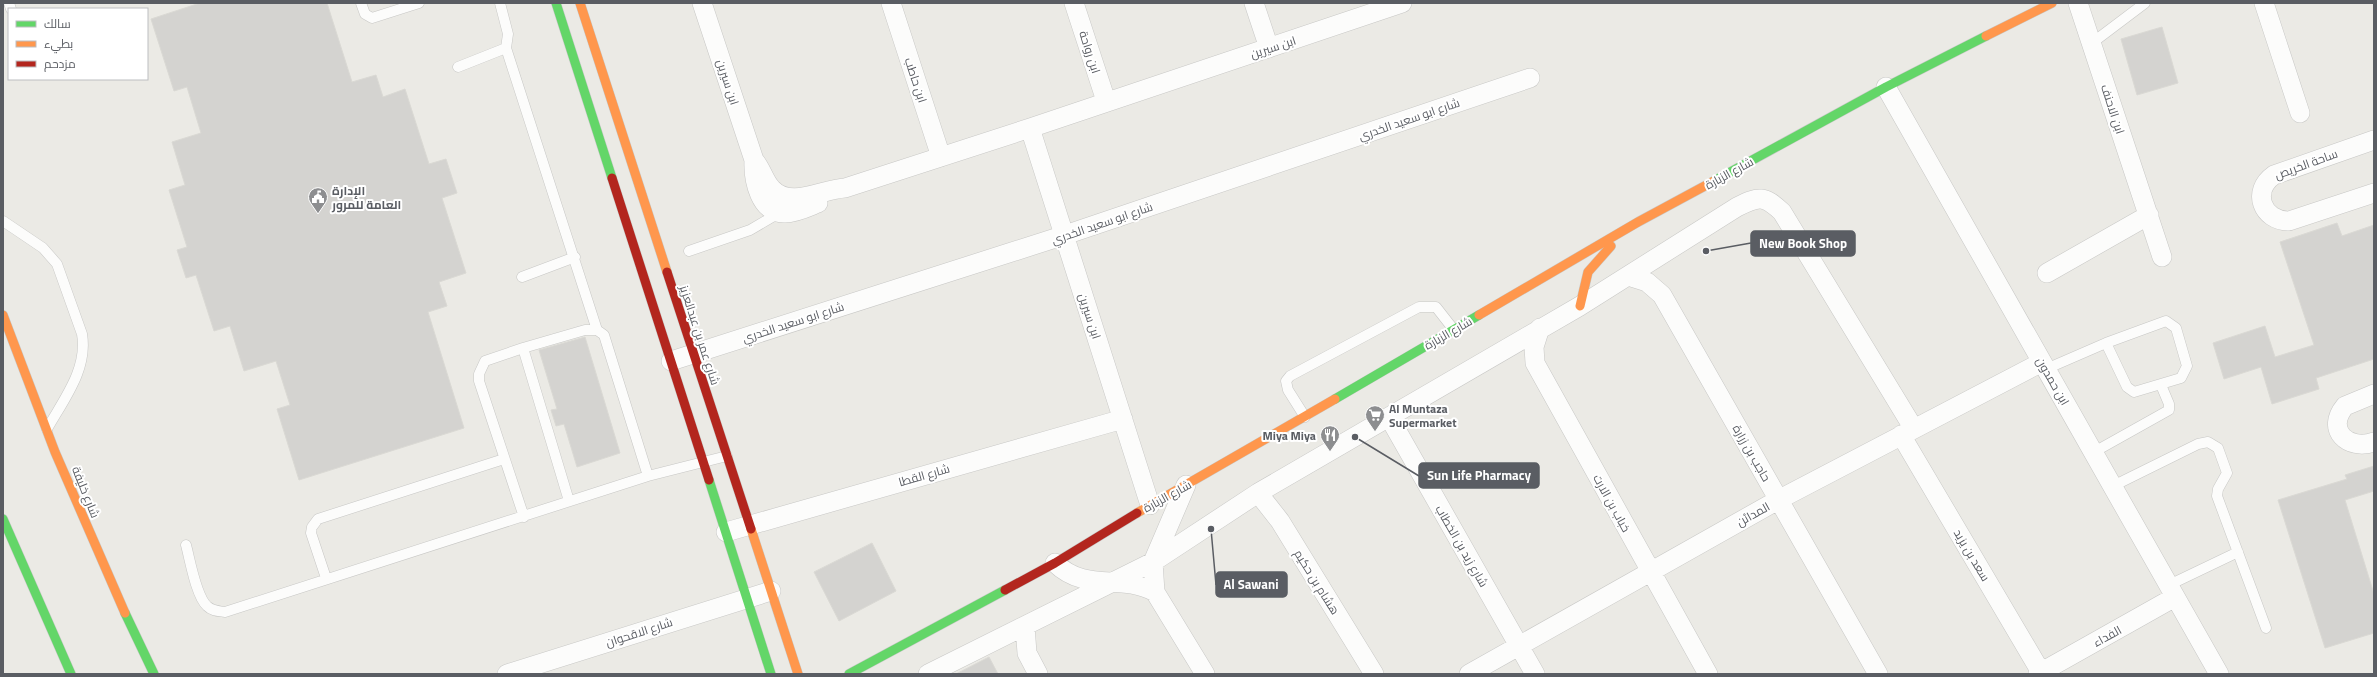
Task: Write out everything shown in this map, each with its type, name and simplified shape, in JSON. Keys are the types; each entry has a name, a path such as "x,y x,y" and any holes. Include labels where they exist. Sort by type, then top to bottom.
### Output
{"street":[{"path":"556,3 771,674"},
{"name":"شارع عمر بن عبدالعزيز","path":"580,3 798,674"},
{"name":"ابن سيرين","path":"702,3 754,160 772,189 782,196 796,199 826,190 845,188 941,157 1402,3"},
{"name":"ابن حاطب","path":"891,3 941,157"},
{"name":"ابن رواحة","path":"1074,3 1106,101"},
{"path":"1254,3 1269,48"},
{"name":"شارع الزبارة","path":"849,674 1055,563 1150,505 1305,417 1638,222 1886,87 2052,3"},
{"name":"ابن الاحنف","path":"2078,3 2162,257"},
{"path":"2264,3 2300,113"},
{"name":"شارع ابو سعيد الخدري","path":"671,361 1065,235 1530,78"},
{"name":"ابن حمدون","path":"1886,87 2219,674"},
{"name":"ابن سيرين","path":"1030,128 1150,505"},
{"name":"ساحة الخريص","path":"2374,140 2274,175 2264,184 2261,196 2262,203 2268,214 2278,220 2290,221 2374,193"},
{"name":"ابن سيرين","path":"754,160 754,176 761,197 768,207 779,213 792,212 821,202 845,188"},
{"name":"سعد بن يزيد","path":"1662,254 1737,207 1755,198 1770,200 1782,212 1908,432 2040,673"},
{"path":"2047,273 2148,215"},
{"path":"1580,306 1584,277 1594,262 1638,222"},
{"path":"928,674 1153,562 1258,493 1580,306 1662,254"},
{"name":"حاجب بن زرارة","path":"1662,254 1660,275 1662,295"},
{"name":"حاجب بن زرارة","path":"1628,276 1647,282 1662,295 1878,674"},
{"name":"شارع خليفة","path":"3,315 47,429 106,572 154,674"},
{"name":"خباب بن الارت","path":"1540,328 1534,347 1536,364 1650,572 1708,674"},
{"name":"المدائن","path":"1469,674 1778,500 1908,432 2044,365"},
{"path":"2374,394 2345,406 2338,420 2339,431 2346,441 2357,445 2374,442"},
{"name":"شارع زيد بن الخطاب","path":"1389,417 1535,674"},
{"name":"شارع القطا","path":"726,532 1123,419"},
{"path":"1186,485 1153,562 1155,592 1205,674"},
{"name":"هشام بن حكيم","path":"1258,493 1280,521 1374,674"},
{"path":"3,519 71,674"},
{"path":"1055,563 1062,569 1078,578 1096,582 1135,584 1155,592"},
{"name":"شارع الاقحوان","path":"507,674 746,597 771,591"},
{"name":"الفداء","path":"2040,673 2172,591"},
{"path":"1025,626 1027,653 1038,674"}],"lane":[{"path":"361,3 365,14 372,18 399,6 420,3"},
{"path":"500,3 508,34 506,48 575,257 597,330"},
{"path":"2092,43 2145,3"},
{"path":"458,67 506,48"},
{"path":"689,250 750,230 779,213"},
{"path":"3,221 43,248 58,264 82,334 84,344 82,364 47,429"},
{"path":"522,277 575,257"},
{"path":"1305,417 1288,390 1286,381 1290,376 1419,307 1436,307 1454,330"},
{"path":"2044,365 2163,322 2173,324 2187,366 2186,371 2181,378 2138,392 2131,390 2127,387 2106,343"},
{"path":"524,517 479,381 479,374 485,361 523,348 585,330 597,330 604,335 648,476"},
{"path":"523,348 569,501"},
{"path":"2094,452 2169,410 2169,404 2160,385"},
{"path":"2113,486 2198,444 2203,442 2214,444 2220,452 2226,473 2218,489 2217,496 2266,628"},
{"path":"186,546 202,599 208,606 216,611 225,612 326,578 524,517 648,476 727,456"},
{"path":"326,578 311,533 312,527 318,520 504,459"},
{"path":"2172,591 2238,552"},
{"path":"135,632 161,674"}],"building":[{"path":"200,3 327,3 352,82 376,75 383,97 405,89 429,164 446,159 457,193 442,198 466,273 439,282 447,306 428,312 464,428 299,480 277,409 290,405 276,361 244,371 230,326 214,331 196,275 186,278 177,250 187,247 169,190 185,185 172,142 201,133 187,87 174,91 151,19"},
{"path":"2162,27 2178,83 2137,95 2121,39"},
{"path":"2337,223 2342,236 2374,225 2374,359 2316,378 2319,389 2272,404 2261,367 2224,379 2213,343 2265,326 2275,357 2314,345 2280,242"},
{"path":"585,337 620,453 577,467 564,424 556,426 551,410 557,409 539,350"},
{"path":"2374,466 2374,491 2345,500 2374,594 2374,633 2325,648 2278,500 2347,479 2345,475"},
{"path":"872,543 896,591 839,621 814,572"},
{"path":"989,657 998,674 956,674"}],"traffic: fast":[{"path":"556,3 612,178"},
{"path":"1714,181 1886,87 1986,36"},
{"path":"1335,399 1479,315"},
{"path":"709,480 771,674"},
{"path":"3,519 71,674"},
{"path":"849,674 1005,590"},
{"path":"125,613 154,674"}],"traffic: slow":[{"path":"580,3 667,272"},
{"path":"1986,36 2052,3"},
{"path":"1479,315 1638,222 1714,181"},
{"path":"1580,306 1588,272 1611,246"},
{"path":"3,315 55,452 125,613"},
{"path":"1137,513 1335,399"},
{"path":"751,529 798,674"}],"traffic: jam":[{"path":"612,178 709,480"},
{"path":"667,272 751,529"},
{"path":"1005,590 1055,563 1137,513"}],"place":[{"name":"الإدارة العامة للمرور","path":"318,214"},
{"name":"New Book Shop","path":"1706,251"},
{"name":"Al Muntaza Supermarket","path":"1375,432"},
{"name":"Sun Life Pharmacy","path":"1355,437"},
{"name":"Miya Miya","path":"1330,452"},
{"name":"Al Sawani","path":"1211,529"}]}
